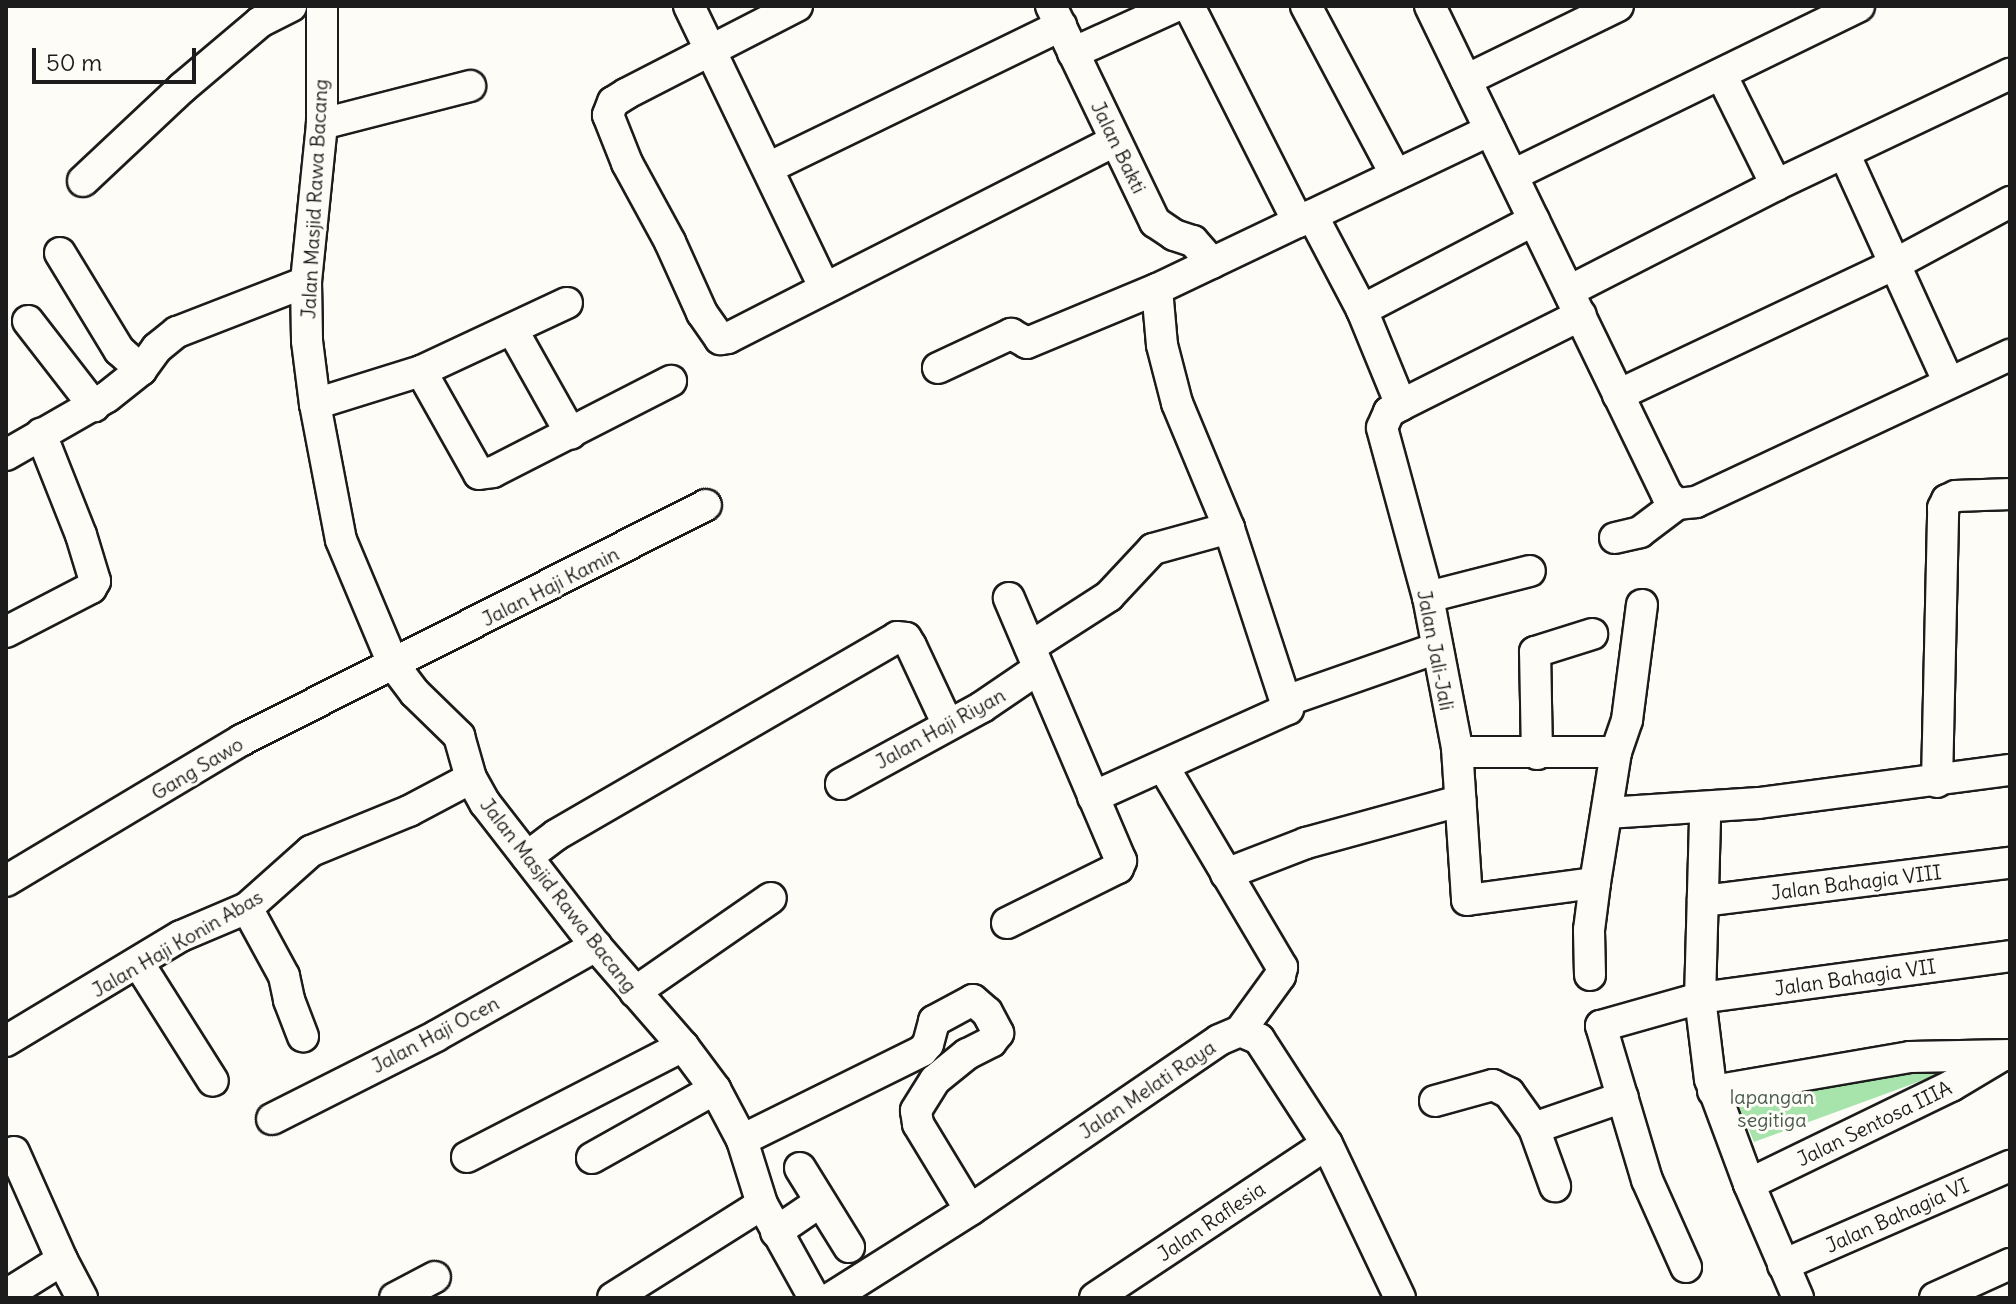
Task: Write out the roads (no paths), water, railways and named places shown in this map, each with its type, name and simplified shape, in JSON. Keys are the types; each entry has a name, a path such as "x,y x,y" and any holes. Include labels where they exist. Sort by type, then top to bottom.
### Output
{"street":[{"path":"83,181 237,41 260,22 291,6"},
{"name":"Jalan Masjid Rawa Bacang","path":"322,6 322,124 306,282 307,341 315,404 341,540 393,664 415,693 459,736 471,778 485,803 596,946 683,1046 715,1089 742,1140 762,1204 814,1298"},
{"path":"689,6 824,287"},
{"path":"797,6 613,102 608,115 615,138 714,335 728,338 1115,141"},
{"path":"768,168 1062,29 1176,6"},
{"path":"1189,6 1305,219 1362,310 1401,405 1776,185 1845,155 2010,74"},
{"path":"1306,6 1396,175"},
{"path":"1430,6 1667,495 1677,504"},
{"path":"1466,80 1618,6"},
{"path":"1513,175 1721,74 1802,17 1859,6"},
{"name":"Jalan Bakti","path":"1062,29 1155,222 1174,235 1193,241 1212,263"},
{"path":"1721,74 1776,185"},
{"path":"322,124 470,86"},
{"path":"938,368 1011,334 1027,343 1157,289 1490,130"},
{"path":"1845,155 1948,381"},
{"path":"1618,395 1895,264 2010,202"},
{"path":"1362,310 1534,220"},
{"path":"60,253 119,350 141,370"},
{"path":"6,455 94,406 141,370 157,348 177,332 306,282"},
{"path":"1093,797 1288,709 1229,528 1177,403 1162,345 1157,289"},
{"path":"315,404 421,371 567,303"},
{"path":"28,321 94,406"},
{"path":"512,329 571,434"},
{"path":"1615,538 1640,532 1677,504 1696,502 1948,381 2010,355"},
{"path":"421,371 479,474 493,472 671,381"},
{"name":"Jalan Jali-Jali","path":"1401,405 1389,412 1382,428 1428,597 1457,748 1467,900 1595,883"},
{"path":"6,632 91,588 95,581 81,535 41,434"},
{"path":"1937,782 1943,508 1947,500 1956,496 2010,494"},
{"name":"Jalan Haji Kamin","path":"393,664 706,505"},
{"name":"Jalan Haji Riyan","path":"841,784 948,725 1109,596 1153,549 1229,528"},
{"path":"1428,597 1530,571"},
{"path":"1007,923 1118,868 1121,861 1009,598"},
{"path":"1590,975 1589,930 1595,883 1616,752 1627,720 1642,605"},
{"path":"1537,754 1535,652 1592,634"},
{"path":"527,857 556,835 897,637 906,638 911,646 948,725"},
{"path":"1286,701 1437,648"},
{"name":"Gang Sawo","path":"6,881 242,740 393,664"},
{"path":"1457,748 1462,752 1537,754 1616,752"},
{"path":"1163,766 1282,967 1280,976 1240,1031 1259,1039 1327,1144 1400,1298"},
{"path":"1607,813 1759,803 2010,770"},
{"name":"Jalan Haji Konin Abas","path":"6,1041 139,964 181,936 247,908 311,851 409,811 471,778"},
{"path":"1226,874 1306,843 1460,801"},
{"path":"1705,820 1700,998 1713,1091 1798,1298"},
{"name":"Jalan Bahagia VIII","path":"1703,901 2010,863"},
{"path":"635,992 771,898"},
{"path":"247,908 284,976 289,1000 303,1036"},
{"name":"Jalan Haji Ocen","path":"272,1119 436,1036 596,946"},
{"name":"Jalan Bahagia VII","path":"1623,1097 1601,1026 1700,998 2010,956"},
{"path":"139,964 213,1081"},
{"path":"742,1140 922,1051 929,1042 930,1026 946,1013 973,1000 987,1012 996,1028 996,1036 935,1080 916,1111 918,1124 970,1210"},
{"name":"Jalan Melati Raya","path":"831,1298 970,1210 1219,1040 1240,1031"},
{"path":"467,1157 683,1046"},
{"path":"1713,1091 1910,1057 2004,1056"},
{"name":"Jalan Sentosa IIIA","path":"1749,1184 1951,1086 2004,1056"},
{"path":"1435,1101 1493,1085 1509,1093 1534,1128 1555,1186"},
{"path":"592,1158 715,1089"},
{"path":"1534,1128 1623,1097 1647,1180 1686,1267"},
{"name":"Jalan Raflesia","path":"1095,1298 1327,1144"},
{"path":"14,1152 82,1298"},
{"name":"Jalan Bahagia VI","path":"1783,1265 2010,1166"},
{"path":"800,1168 849,1247"},
{"path":"776,1232 820,1202"},
{"path":"613,1298 762,1204"},
{"path":"6,1295 62,1260"},
{"path":"1935,1298 2010,1264"},
{"path":"395,1298 435,1277"}],"park label":[{"name":"lapangan segitiga","path":"1772,1108"}]}
